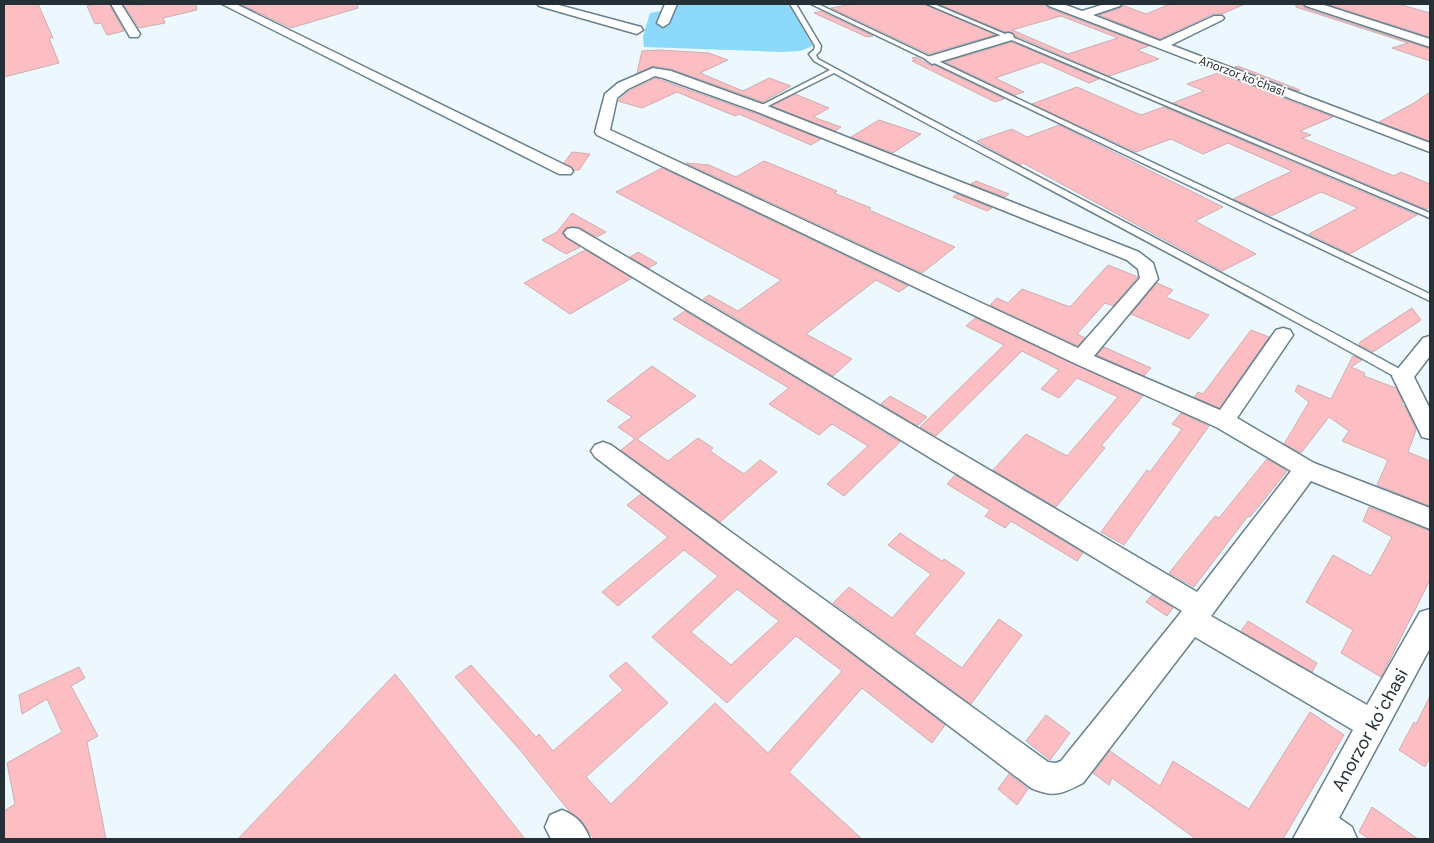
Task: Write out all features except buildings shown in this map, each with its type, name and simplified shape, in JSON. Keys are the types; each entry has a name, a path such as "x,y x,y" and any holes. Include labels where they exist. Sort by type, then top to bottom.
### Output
{"street":[{"path":"116,4 134,34"},
{"path":"228,4 565,171"},
{"path":"543,4 637,30"},
{"path":"663,23 671,4"},
{"name":"Anorzor koʻchasi","path":"1053,4 1430,148"},
{"path":"1082,15 1116,4"},
{"path":"1310,4 1430,43"},
{"path":"1161,45 1218,18"},
{"path":"932,60 1008,37"},
{"path":"1081,358 1149,279 1147,267 1133,256 760,108 666,74 654,72 624,86 610,97 602,132 1081,358 1224,421 1306,468 1430,519"},
{"path":"573,233 1196,614 1373,725"},
{"path":"1224,421 1282,335"},
{"path":"1430,343 1403,376 1430,431"},
{"path":"603,451 1042,777 1057,779 1072,772 1196,614 1306,468"},
{"name":"Anorzor koʻchasi","path":"1323,834 1373,725 1430,621"}],"lane":[{"path":"793,4 818,46 817,51 812,54 814,58 987,154 1293,315 1403,376"},
{"path":"814,4 1430,298"},
{"path":"930,4 1430,216"},
{"path":"760,108 835,70"}],"shaded area":[{"path":"664,4 789,4 813,46 800,51 782,52 644,47 643,36 650,13 661,11"}]}
